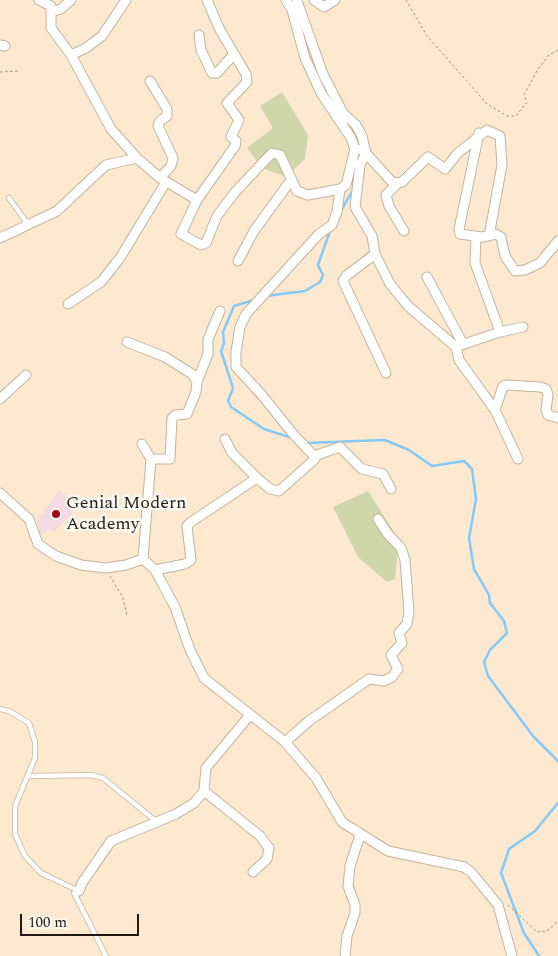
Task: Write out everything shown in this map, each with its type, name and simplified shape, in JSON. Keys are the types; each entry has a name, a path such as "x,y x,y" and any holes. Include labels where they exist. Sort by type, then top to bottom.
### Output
{"street":[{"path":"39,0 49,3 51,12 50,28 71,55 111,129 137,158 163,180 197,200"},
{"path":"51,12 61,9 71,0"},
{"path":"71,55 86,48 102,36 126,0"},
{"path":"207,0 246,74 247,82 227,103 239,120 231,136 236,144 197,200 181,234 201,245 206,243 217,216 236,191 272,153 280,155 297,191 308,195 340,189"},
{"path":"286,0 292,10 305,58 321,92 360,150 393,183 398,183"},
{"path":"298,0 316,59 343,113 356,125 362,136 355,207 372,236 375,254 390,284 408,306 459,346"},
{"path":"314,0 324,7 335,0"},
{"path":"199,36 201,50 212,73 217,73 234,54"},
{"path":"68,304 101,282 120,258 174,158 158,126 160,121 167,116 167,109 150,81"},
{"path":"404,231 386,195 428,157 445,169 458,153 479,134 487,130 500,136 502,165 489,236"},
{"path":"479,134 459,229 462,235 476,237 496,234 501,237 506,256 515,271 525,270 540,263 558,241"},
{"path":"314,456 236,367 236,345 240,327 246,314 319,234 332,224 337,212 340,189 348,180 360,150"},
{"path":"0,238 27,223 56,211 106,165 137,158"},
{"path":"238,261 258,224 292,180"},
{"path":"476,237 474,263 500,332"},
{"path":"375,254 343,281 386,373"},
{"path":"427,277 459,346 459,360 495,410 518,458"},
{"path":"151,459 170,459 172,418 176,414 188,414 196,392 197,382 208,354 208,339 220,311"},
{"path":"459,346 500,332 523,327"},
{"path":"127,342 165,357 192,374 197,382"},
{"path":"0,399 26,375"},
{"path":"495,410 503,386 540,387 546,389 548,395 546,410 548,415 558,418"},
{"path":"225,439 232,453 257,478 270,489 279,491 312,463 314,456"},
{"path":"142,444 151,459 143,559"},
{"path":"314,456 340,447 362,469 386,477 391,489"},
{"path":"155,570 185,564 191,560 187,526 257,478"},
{"path":"0,493 30,519 38,544 56,556 81,566 106,568 126,566 143,559"},
{"path":"285,742 309,721 369,679 384,681 392,677 398,669 391,655 402,643 398,633 407,624 409,612 405,560 401,548 387,533 378,518"},
{"path":"143,559 155,570 174,607 190,650 204,678 285,742 316,778 342,822 388,851 464,867 471,872 498,905 512,956"},
{"path":"79,891 82,883 111,841 157,822 194,803 204,791 206,768 250,715"},
{"path":"204,791 260,836 269,848 267,859 254,872"},
{"path":"345,956 347,936 355,913 355,905 348,886 350,866 360,835"}],"lane":[{"path":"9,198 27,223"},
{"path":"0,710 9,711 29,723 35,742 35,758 15,806 15,834 25,856 41,873 79,891"},
{"path":"30,776 92,774 103,778 157,822"},
{"path":"79,891 74,893 106,956"}],"path":[{"path":"406,0 427,36 487,104 507,116 516,116 526,102 524,95 538,69 549,55 558,50"},
{"path":"0,72 19,71"},
{"path":"106,568 123,598 127,615"},
{"path":"505,902 537,932 547,931 558,921"}],"shaded area":[{"name":"Genial Modern Academy","path":"59,491 77,508 55,532 50,528 39,537 37,520"}],"green space":[{"path":"282,92 308,135 305,159 286,177 262,168 247,148 273,128 260,106"},
{"path":"368,491 399,540 395,579 387,582 358,557 333,507"}],"waterway":[{"path":"342,209 353,190"},
{"path":"266,296 305,291 320,282 323,275 318,265 330,231"},
{"path":"254,300 234,306 223,332 224,343 221,351 233,388 228,401 231,407 264,429 292,438"},
{"path":"306,443 385,440 409,450 432,466 464,461 472,469 476,499 469,538 474,569 489,595 490,603 504,621 507,633 490,650 484,662 488,676 533,736 558,761"},
{"path":"539,956 524,933 501,873 509,849 535,831 558,803"}],"place":[{"name":"Genial Modern Academy","path":"56,514"}]}
